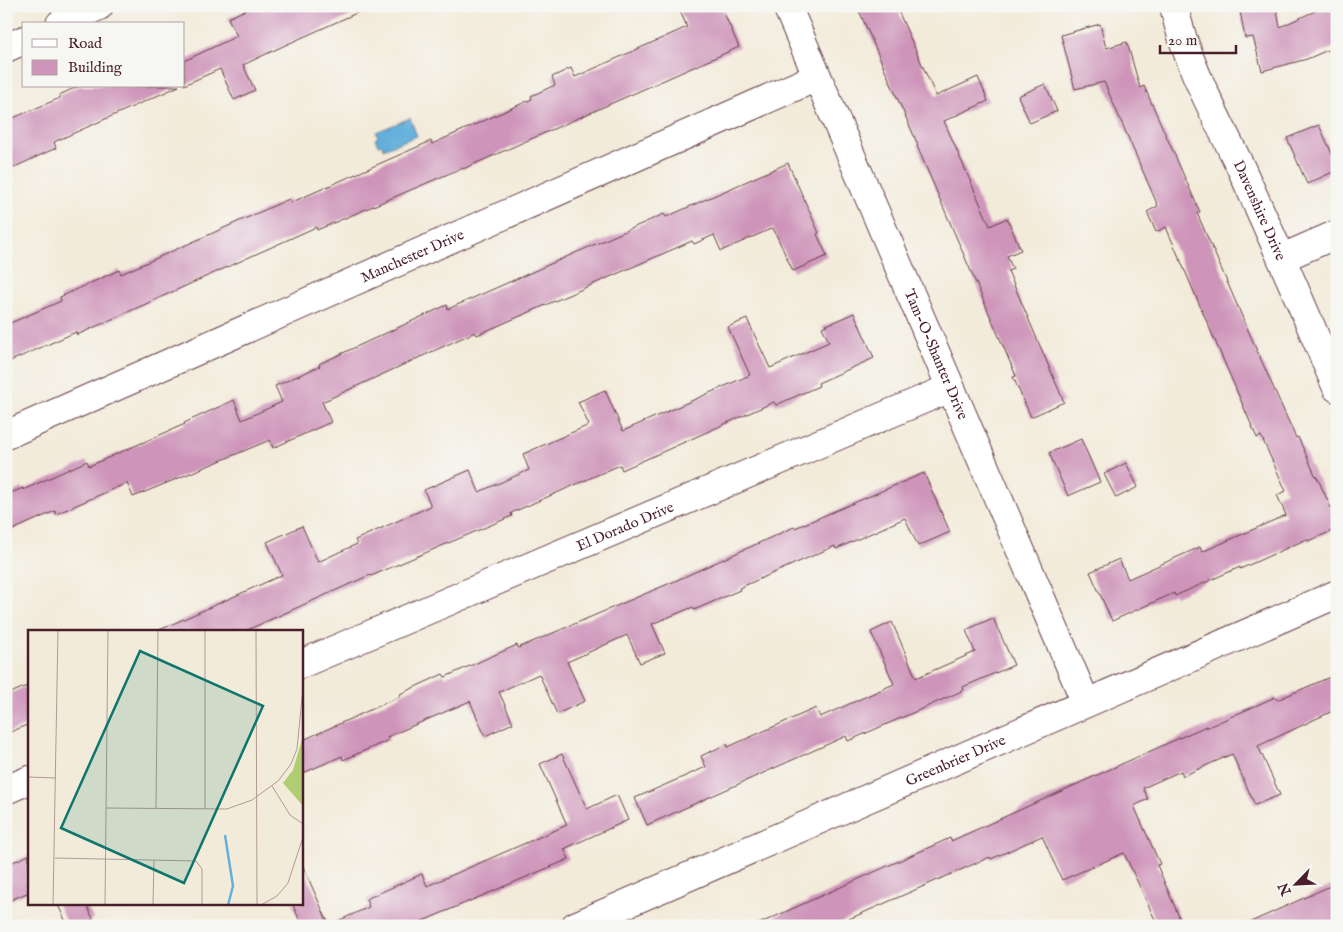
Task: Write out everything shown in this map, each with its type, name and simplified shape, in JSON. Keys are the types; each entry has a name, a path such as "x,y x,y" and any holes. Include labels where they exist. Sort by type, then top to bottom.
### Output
{"street":[{"path":"64,22 99,6"},
{"name":"Tam-O-Shanter Drive","path":"787,6 1086,703"},
{"name":"Davenshire Drive","path":"1174,6 1190,60 1282,258 1337,388"},
{"path":"6,48 22,41"},
{"name":"Manchester Drive","path":"6,435 817,77"},
{"path":"1282,258 1337,234"},
{"name":"El Dorado Drive","path":"302,664 950,388"},
{"name":"Greenbrier Drive","path":"575,926 1337,594"},
{"path":"6,790 28,780"}],"water":[{"path":"410,118 417,136 383,149 382,144 378,145 375,139 378,137 376,132"}],"building":[{"path":"254,6 372,6 243,65 255,90 234,100 220,69 185,85 185,61 237,36 228,18"},
{"path":"678,6 721,6 739,47 463,169 317,230 316,227 77,335 76,332 6,363 6,325 61,301 60,297 119,270 121,274 289,199 290,203 431,141 432,144 532,99 531,96 555,85 552,77 571,68 575,77 687,27"},
{"path":"857,6 896,6 936,96 978,77 988,101 944,121 990,226 1007,218 1021,250 1007,256 1013,269 1008,271 1064,402 1031,417 1013,377 1016,376"},
{"path":"1239,6 1276,6 1280,27 1326,6 1337,6 1337,46 1307,59 1262,71 1253,37 1245,38"},
{"path":"1100,24 1106,48 1127,42 1140,88 1144,86 1200,212 1197,213 1258,353 1296,438 1298,437 1337,521 1337,529 1308,541 1307,539 1175,596 1174,593 1112,621 1090,572 1119,559 1128,579 1200,547 1202,552 1286,515 1277,495 1286,491 1261,436 1257,438 1166,227 1156,232 1147,212 1158,206 1104,82 1075,89 1061,35"},
{"path":"1045,84 1057,111 1030,123 1018,96"},
{"path":"75,88 175,88 54,142 56,148 6,171 6,121 60,98 59,95"},
{"path":"1319,125 1337,165 1337,170 1307,184 1287,138"},
{"path":"788,163 819,233 817,234 827,256 793,271 773,228 721,251 714,235 694,244 692,241 477,335 475,332 322,402 331,422 273,448 270,440 133,497 127,483 56,514 55,511 6,533 6,495 23,488 23,490 87,461 89,466 185,424 234,400 242,420 282,402 275,386 320,366 319,364 447,305 448,309 664,214 666,217"},
{"path":"854,313 874,358 818,383 819,386 776,405 774,402 622,470 620,465 511,513 512,516 370,575 247,630 159,630 282,575 267,542 302,526 318,562 357,544 355,540 431,506 424,490 470,470 479,492 529,470 523,454 589,425 578,402 605,390 623,431 750,375 728,327 747,319 770,368 829,342 822,327"},
{"path":"1081,439 1100,482 1068,496 1049,453"},
{"path":"1126,463 1138,487 1116,498 1104,474"},
{"path":"924,473 950,532 918,546 905,518 836,549 835,546 694,610 693,607 652,624 665,653 640,663 627,635 567,662 585,701 557,714 539,674 499,692 513,723 485,736 470,701 387,737 389,740 343,760 342,756 302,774 302,741 401,696 400,694 443,674 445,677 517,645 518,648"},
{"path":"993,618 1014,665 963,687 964,690 917,711 848,741 846,736 647,825 635,798 706,767 701,756 727,744 728,747 816,708 820,717 894,684 871,632 892,622 916,678 975,652 966,630"},
{"path":"1337,674 1337,709 1258,746 1280,795 1255,805 1232,754 1183,776 1181,771 1143,788 1148,799 1134,806 1160,864 1157,865 1183,926 1158,926 1124,853 1062,880 1042,836 833,926 754,926 950,838 951,841 1206,726 1206,728 1275,697 1277,700"},
{"path":"28,685 28,724 6,734 6,695"},
{"path":"562,754 587,809 617,795 628,820 564,849 569,859 411,926 302,926 292,904 302,904 302,864 329,925 369,907 366,899 422,874 427,886 567,825 540,764"},
{"path":"28,855 28,892 6,902 6,865"},
{"path":"1337,883 1337,922 1328,926 1242,926"},
{"path":"57,904 86,904 93,919 79,926 68,926"}]}
